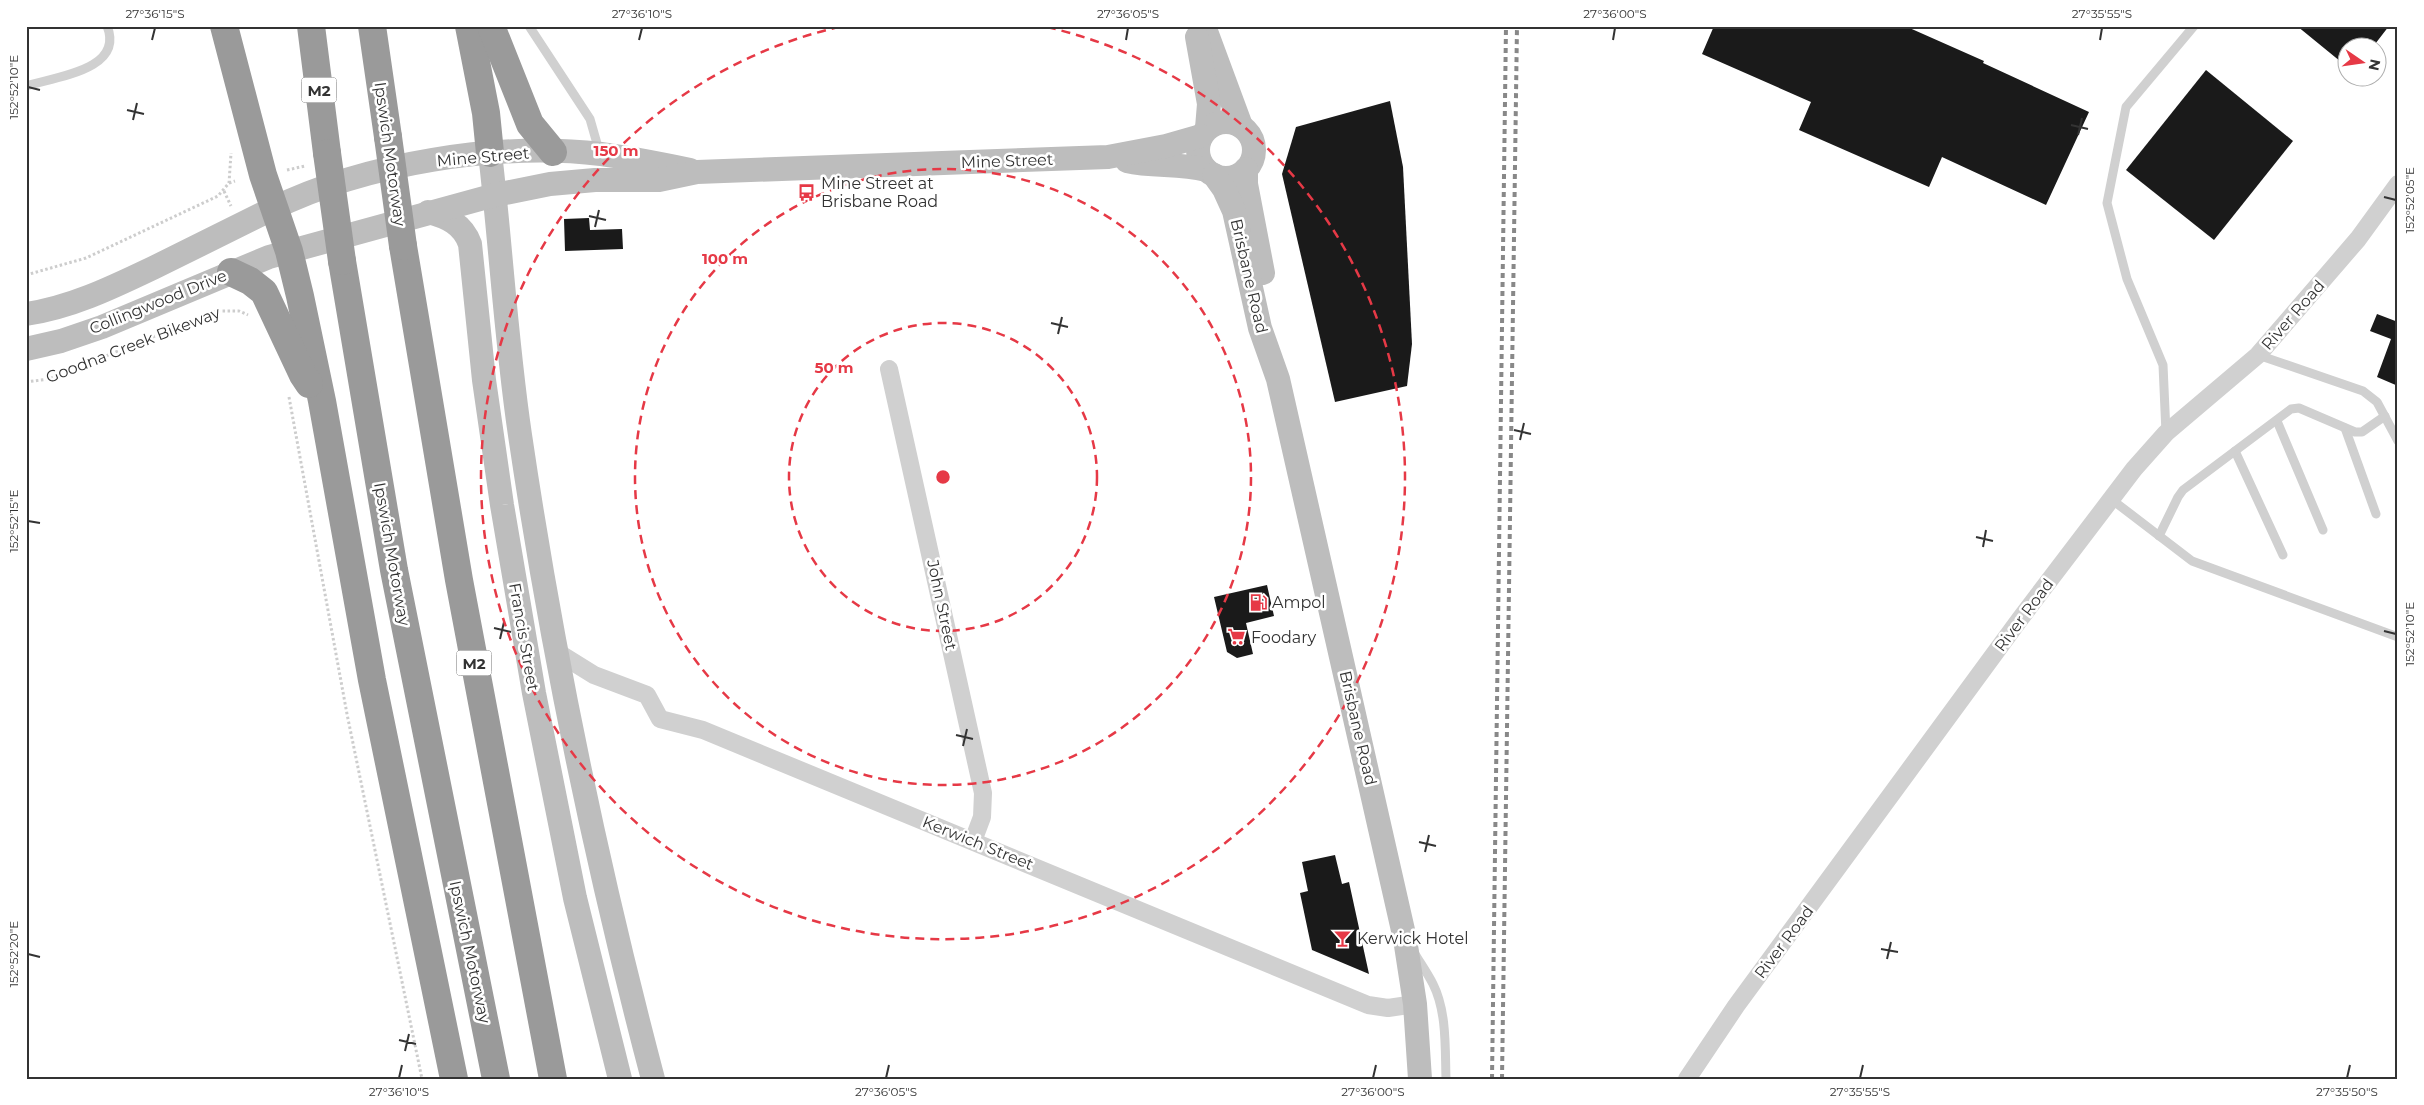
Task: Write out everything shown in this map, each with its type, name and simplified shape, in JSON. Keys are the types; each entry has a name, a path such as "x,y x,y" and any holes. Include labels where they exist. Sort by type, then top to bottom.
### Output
{"highway":[{"path":"224,26 263,175 289,251 322,401 372,680 454,1079"},
{"name":"Ipswich Motorway","path":"311,26 342,261 398,589 496,1079"},
{"name":"Ipswich Motorway","path":"372,26 403,246 460,590 553,1079"},
{"path":"469,26 486,113 490,153"},
{"path":"491,26 530,124 553,152"},
{"path":"231,272 250,281 264,292 303,376 322,401"}],"main road":[{"path":"1195,26 1210,114 1204,132 1198,156 1210,173 1224,178 1235,177 1246,169 1252,161 1253,142 1248,132 1241,126 1223,121 1204,132"},
{"path":"1204,26 1241,126"},
{"name":"Mine Street","path":"289,251 428,212 495,195 550,184 595,180 659,180 697,172 1108,157 1166,146 1204,132"},
{"name":"Mine Street","path":"275,208 344,181 386,170 445,158 490,153 553,152 600,154 697,172"},
{"name":"Francis Street","path":"490,153 507,328 520,435 557,652 600,861 653,1079"},
{"name":"Mine Street","path":"1108,157 1140,164 1189,166 1210,173"},
{"name":"Brisbane Road","path":"1246,169 1246,184 1272,325 1278,379 1405,939 1414,1004 1420,1079"},
{"name":"Brisbane Road","path":"1210,173 1224,189 1234,211 1260,328 1278,379"},
{"name":"Collingwood Drive","path":"26,314 96,295 275,208"},
{"name":"Francis Street","path":"428,212 447,218 457,225 465,232 470,244 484,380 502,505 534,693 575,898 620,1079"},
{"name":"Collingwood Drive","path":"26,349 61,341 102,327 231,272 289,251"}],"street":[{"name":"River Road","path":"1687,1079 1742,998 2020,619 2134,469 2166,433 2258,355 2358,239 2398,184"},
{"name":"John Street","path":"889,369 983,793 982,816 973,841"},
{"name":"Kerwich Street","path":"557,652 594,675 647,695 660,719 703,730 1368,1005 1388,1008 1414,1004"}],"lane":[{"path":"26,86 89,68 99,62 110,47 110,34 107,26"},
{"path":"529,26 590,119 600,154"},
{"path":"2166,433 2163,365 2127,279 2107,203 2126,106 2194,26"},
{"path":"2258,355 2363,391 2377,402 2398,441"},
{"path":"2159,536 2183,490 2291,409 2299,408 2345,428 2362,432 2386,416"},
{"path":"2277,421 2323,530"},
{"path":"2345,428 2376,514"},
{"path":"2235,452 2283,555"},
{"path":"2112,499 2192,561 2398,637"},
{"path":"1405,939 1433,985 1439,1000 1442,1013 1446,1079"}],"path":[{"path":"229,182 235,181"},
{"path":"26,275 86,258 218,196 224,190 227,196"},
{"name":"Goodna Creek Bikeway","path":"26,382 49,379 217,311 240,310 251,316"},
{"path":"289,395 347,714 422,1079"},
{"path":"1564,1079 1595,1079"}],"building":[{"path":"1714,26 1905,26 1984,61 1983,63 2089,112 2046,205 1942,157 1929,187 1799,130 1811,102 1702,54"},
{"path":"2297,26 2389,26 2380,38 2336,38 2336,58"},
{"path":"2206,70 2293,141 2214,240 2126,170"},
{"path":"1390,101 1403,167 1412,344 1407,386 1335,402 1282,174 1296,127"},
{"path":"589,218 590,230 622,229 623,249 565,251 564,219"},
{"path":"2377,314 2398,322 2398,386 2377,377 2391,339 2370,331"},
{"name":"Foodary","path":"1267,585 1274,616 1246,623 1253,654 1237,658 1227,652 1214,597"},
{"path":"1335,855 1342,884 1349,882 1369,974 1312,950 1300,893 1308,891 1302,862"}],"railway":[{"path":"1492,1079 1506,26"},
{"path":"1502,1079 1517,26"}],"place":[{"name":"Mine Street at Brisbane Road","path":"807,192"},
{"name":"Ampol","path":"1258,602"},
{"name":"Foodary","path":"1237,637"},
{"name":"Kerwick Hotel","path":"1343,938"}]}
